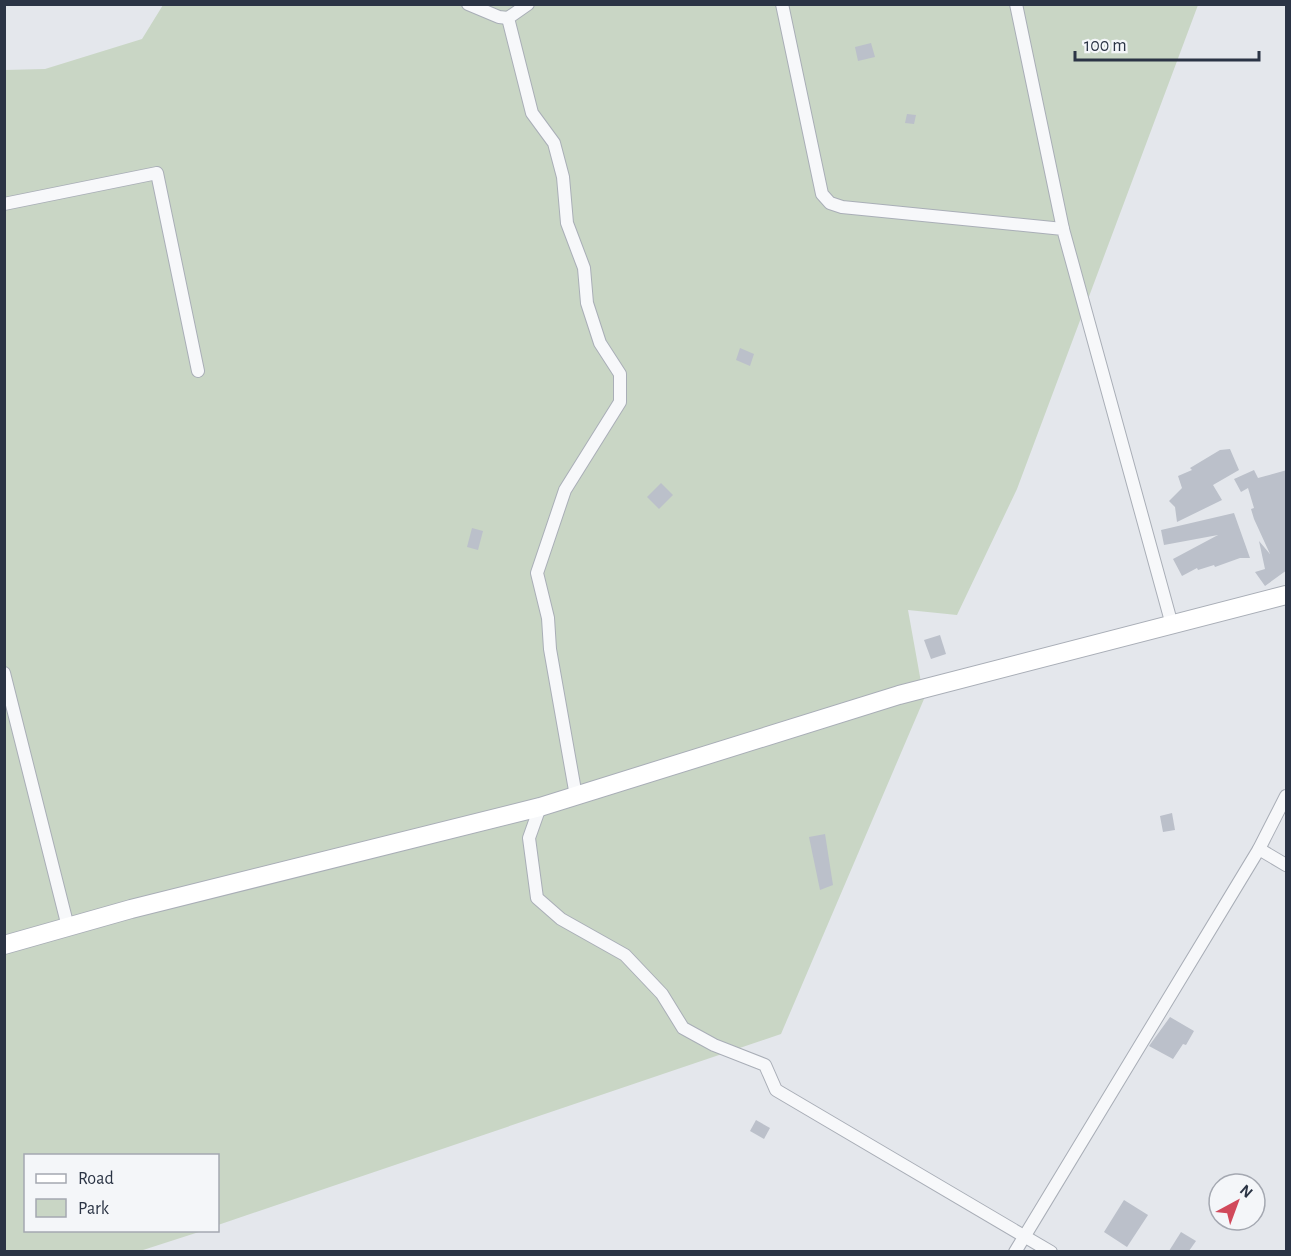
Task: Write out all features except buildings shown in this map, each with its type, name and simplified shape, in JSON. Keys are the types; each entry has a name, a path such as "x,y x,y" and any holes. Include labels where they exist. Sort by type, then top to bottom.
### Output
{"street":[{"path":"468,4 499,17 508,18 528,4"},
{"path":"782,4 822,194 830,203 842,207 1063,229"},
{"path":"1016,4 1063,229 1172,625"},
{"path":"508,18 532,113 554,143 563,177 567,223 584,268 587,303 600,343 620,374 620,402 565,490 537,573 548,618 550,649 576,796"},
{"path":"4,204 157,172 198,371"},
{"path":"4,945 540,807 899,695 1287,595"},
{"path":"4,673 68,927"},
{"path":"1015,1251 1259,849 1287,796"},
{"path":"540,807 529,838 537,898 561,919 625,955 662,994 683,1028 714,1045 765,1065 776,1090 1052,1251"},
{"path":"1259,849 1287,865"}],"green space":[{"path":"163,5 1198,5 1017,489 957,615 908,610 924,699 781,1034 219,1225 219,1154 24,1154 24,1232 199,1232 140,1251 5,1251 4,70 45,69 142,39"}]}
